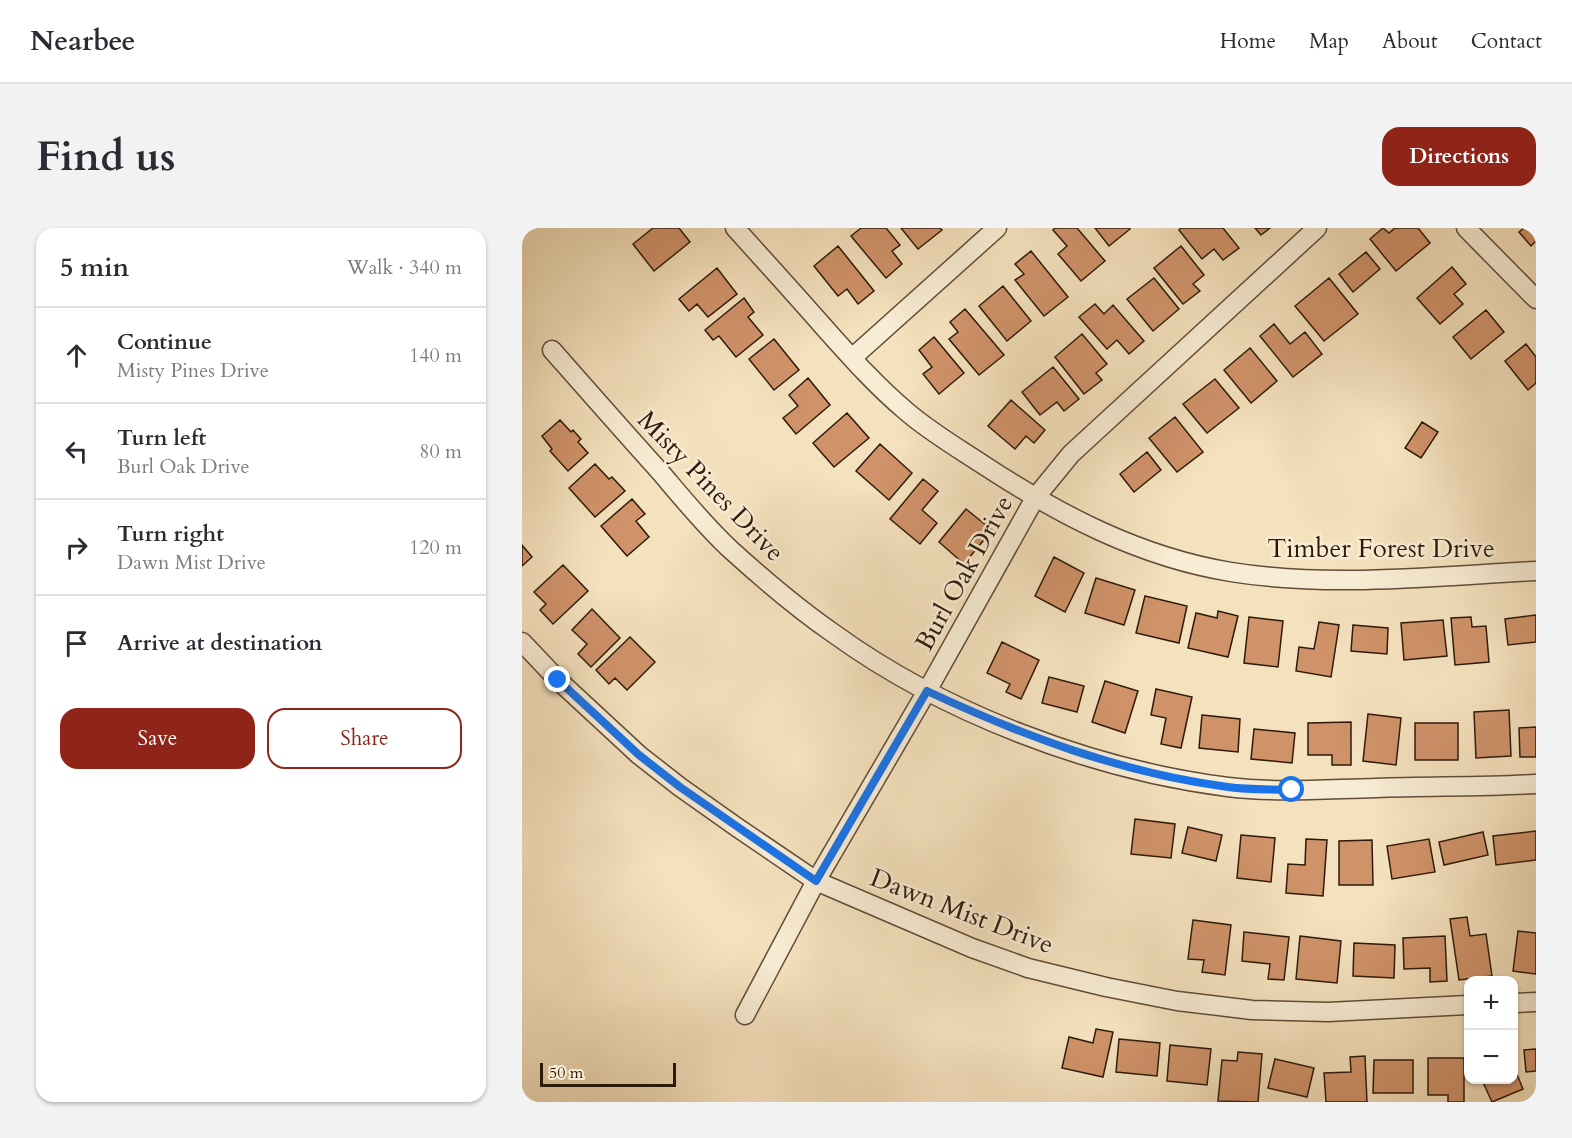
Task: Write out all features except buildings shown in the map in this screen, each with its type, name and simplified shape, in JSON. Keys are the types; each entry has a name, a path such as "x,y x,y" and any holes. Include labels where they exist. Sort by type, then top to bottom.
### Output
{"street":[{"name":"Timber Forest Drive","path":"735,228 852,358 906,411 941,438 1035,498 1102,533 1141,548 1231,572 1309,579 1536,571"},
{"path":"852,358 997,228"},
{"name":"Burl Oak Drive","path":"745,1015 816,881 927,691 1035,498 1071,454 1317,228"},
{"path":"1466,228 1536,299"},
{"name":"Misty Pines Drive","path":"552,351 730,549 772,585 832,633 870,658 927,691 1005,726 1086,756 1221,786 1292,790 1536,784"},
{"name":"Dawn Mist Drive","path":"522,642 558,680 639,755 680,787 816,881 972,948 1028,968 1106,987 1166,999 1252,1010 1328,1012 1464,1005"},
{"path":"1518,1003 1536,1002"}],"route":[{"path":"558,680 639,755 680,787 816,881 927,691 975,714 1086,756 1200,783 1292,790"}]}
